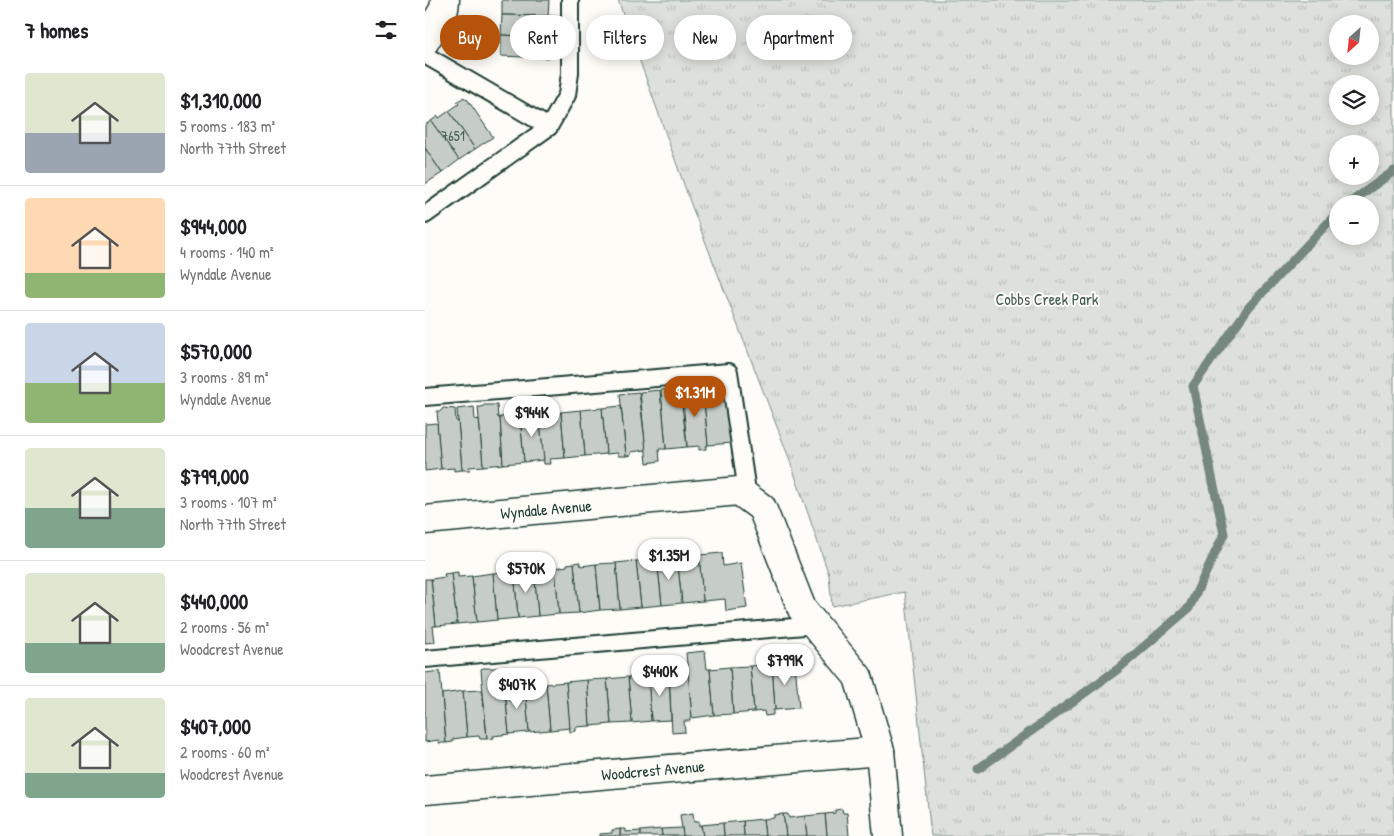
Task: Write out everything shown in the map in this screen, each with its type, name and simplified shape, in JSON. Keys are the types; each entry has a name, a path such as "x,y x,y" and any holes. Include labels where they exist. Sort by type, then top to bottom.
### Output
{"street":[{"path":"425,41 444,9 445,2"},
{"name":"Wyndale Avenue","path":"425,520 739,491 748,498"},
{"path":"748,498 762,508 802,608 858,676 880,751 888,836"},
{"name":"Woodcrest Avenue","path":"425,790 880,751"}],"lane":[{"path":"425,215 549,127 567,96 571,73 570,0"},
{"path":"425,55 549,127"},
{"path":"425,397 729,372 748,498"},
{"path":"425,659 816,625"}],"green space":[{"name":"Cobbs Creek Park","path":"618,0 1394,0 1394,836 931,836 905,592 832,606 829,575 789,458 692,207 639,60 664,60 664,15 623,15"}],"building":[{"path":"502,0 549,0 548,15 502,15"},
{"path":"502,15 510,15 510,35 501,35"},
{"path":"501,35 510,35 510,56 501,56"},
{"path":"464,97 493,137 475,149 449,111 459,104 457,102"},
{"path":"449,111 475,149 459,160 431,121"},
{"path":"431,121 459,160 442,173 425,148 425,125"},
{"path":"425,148 442,173 425,184"},
{"path":"700,387 701,400 704,399 708,445 706,449 699,450 699,446 687,447 682,388"},
{"path":"680,388 687,447 666,449 661,390"},
{"path":"660,390 666,449 659,449 660,461 647,463 640,392"},
{"path":"639,392 646,450 631,452 631,455 626,456 620,394"},
{"path":"728,397 732,443 708,445 704,399"},
{"path":"555,400 557,413 561,412 565,458 550,459 551,464 544,464 538,401"},
{"path":"497,405 498,418 500,417 503,464 483,466 478,407"},
{"path":"621,406 626,456 618,456 618,453 606,454 602,408"},
{"path":"474,407 475,420 479,419 483,466 469,467 470,470 462,470 457,409"},
{"path":"443,408 455,409 456,421 458,421 462,470 454,471 454,468 441,469 437,411 441,411"},
{"path":"602,408 606,454 585,456 581,410"},
{"path":"581,410 585,456 565,458 561,412"},
{"path":"539,414 544,460 524,462 520,416"},
{"path":"520,416 524,462 503,464 500,417"},
{"path":"437,423 441,469 425,471 425,424"},
{"path":"722,553 723,566 741,563 747,608 726,611 725,599 703,601 699,555"},
{"path":"699,555 703,601 682,603 677,557"},
{"path":"677,557 682,603 662,605 657,559"},
{"path":"657,559 662,605 641,607 636,561"},
{"path":"636,561 641,607 620,609 616,563"},
{"path":"580,562 581,566 596,564 600,610 579,613 574,563"},
{"path":"574,563 579,613 559,614 555,568"},
{"path":"616,563 620,609 600,610 596,564"},
{"path":"555,568 559,614 538,616 534,569"},
{"path":"534,569 538,616 518,618 514,571"},
{"path":"514,571 518,618 497,620 493,573"},
{"path":"458,572 458,577 472,576 477,622 457,624 451,573"},
{"path":"451,573 457,624 436,626 431,579 445,577 444,574"},
{"path":"493,573 497,620 477,622 472,576"},
{"path":"425,579 431,579 436,626 433,626 435,642 425,643"},
{"path":"705,651 707,669 710,669 714,715 692,718 686,653"},
{"path":"795,663 799,708 775,710 772,664"},
{"path":"772,664 775,710 773,710 773,715 765,716 764,711 754,712 750,666"},
{"path":"750,666 754,712 733,714 730,667"},
{"path":"730,667 733,714 714,715 710,669"},
{"path":"500,668 503,688 505,688 509,734 493,736 494,738 487,739 481,669"},
{"path":"440,671 446,743 439,743 439,740 425,742 425,673"},
{"path":"688,672 692,718 690,718 690,721 684,721 685,732 672,733 669,674"},
{"path":"669,674 671,720 651,721 648,675"},
{"path":"648,675 651,721 632,723 628,677"},
{"path":"628,677 632,723 611,724 607,679"},
{"path":"607,679 611,724 590,726 587,680"},
{"path":"587,680 590,726 576,727 576,731 570,732 566,682"},
{"path":"566,682 570,728 550,730 546,684"},
{"path":"546,684 550,730 529,732 525,686"},
{"path":"525,686 529,732 509,734 505,688"},
{"path":"482,690 487,739 480,739 479,736 467,737 463,691"},
{"path":"463,691 467,737 453,739 453,742 446,743 442,694"},
{"path":"842,809 843,813 847,813 849,836 827,836 825,814 835,813 835,810"},
{"path":"693,813 694,822 699,821 703,836 683,836 680,815"},
{"path":"783,814 788,814 789,818 805,816 807,836 786,836"},
{"path":"783,814 786,836 765,836 763,819 774,818 774,815"},
{"path":"825,814 827,836 807,836 805,816"},
{"path":"763,819 765,836 744,836 743,821"},
{"path":"743,821 744,836 724,836 723,823"},
{"path":"723,823 724,836 703,836 701,825"},
{"path":"682,828 683,836 662,836 661,829"},
{"path":"620,829 626,829 626,832 641,831 641,836 620,836"},
{"path":"620,829 620,836 600,836 600,834 612,833 612,830"},
{"path":"661,829 662,836 641,836 641,831"}],"waterway":[{"path":"1361,195 1394,171"},
{"path":"978,769 1118,669 1189,608 1224,534 1193,386 1249,307 1329,222"}]}
